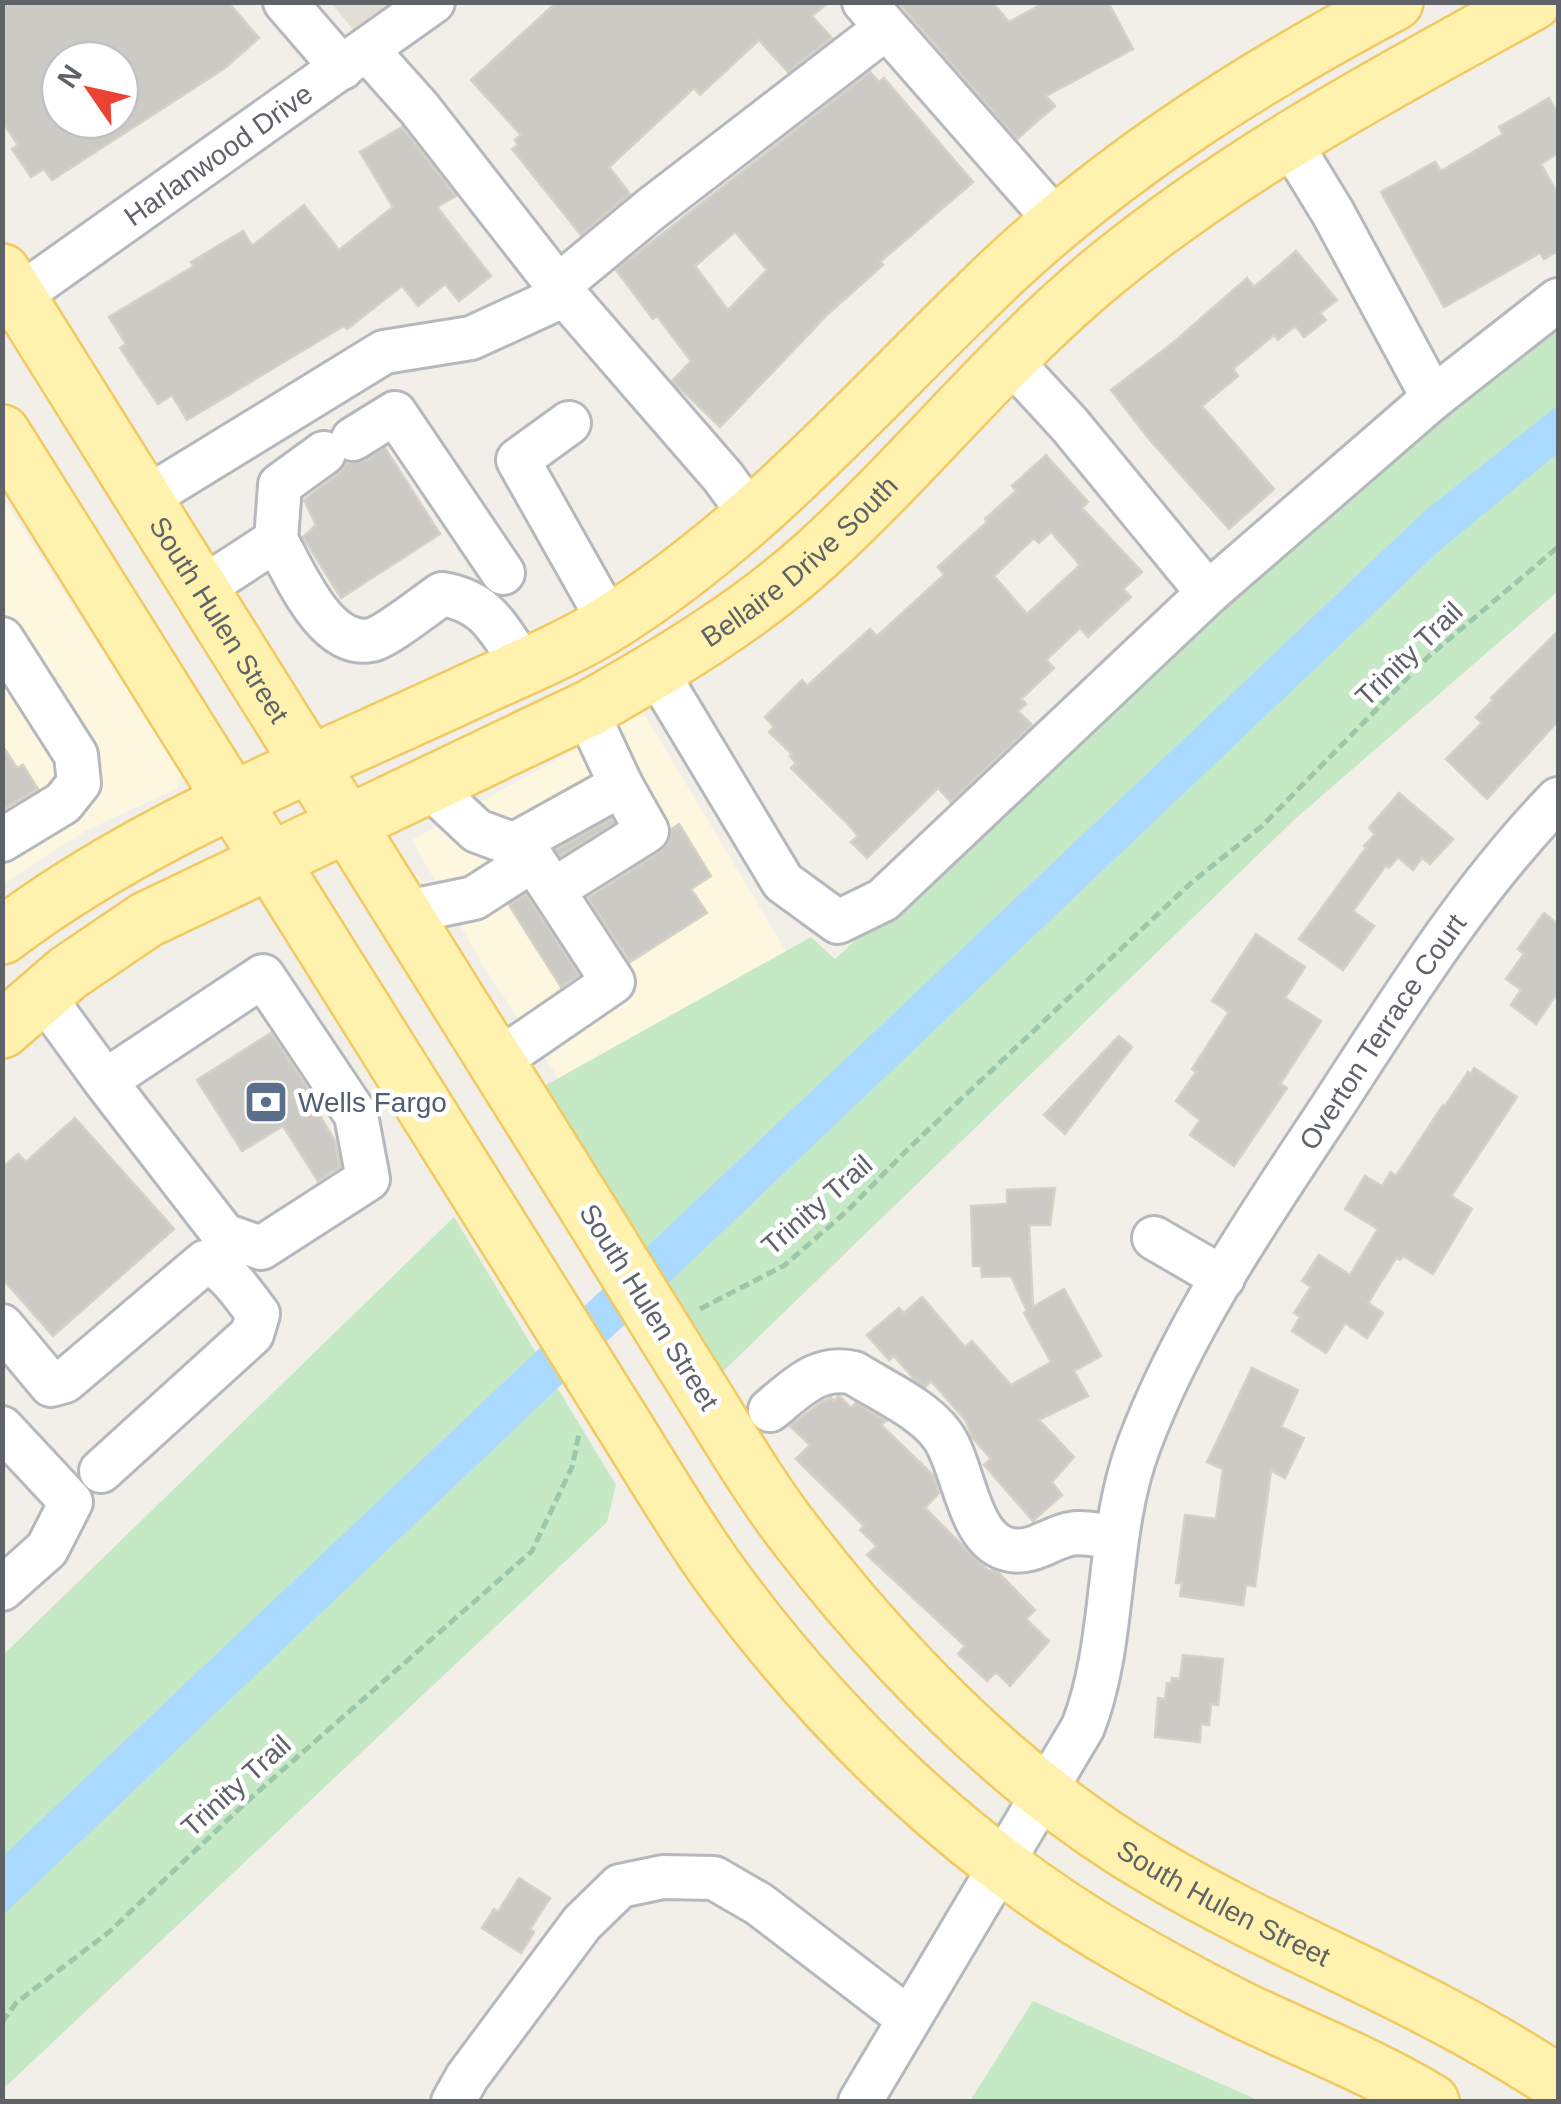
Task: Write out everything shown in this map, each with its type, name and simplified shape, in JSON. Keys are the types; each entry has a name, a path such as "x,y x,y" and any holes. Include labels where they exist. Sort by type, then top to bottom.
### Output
{"main road":[{"path":"2,936 66,890 234,800 610,623 736,531 1005,269 1113,178 1227,97 1395,2"},
{"name":"Bellaire Drive South","path":"2,1030 42,993 146,920 586,710 656,671 814,556 1009,359 1102,272 1289,140 1533,2"},
{"path":"1058,223 1102,272"},
{"name":"South Hulen Street","path":"8,292 201,589 346,827 590,1212 687,1337 786,1521 832,1580 921,1682 1043,1792 1156,1870 1400,1991 1558,2083"},
{"path":"2,433 528,1272 601,1419 690,1530 776,1647 890,1769 1000,1864 1068,1912 1242,2010 1343,2056 1430,2102"},
{"path":"736,531 760,599"}],"street":[{"path":"285,2 419,108 561,291 722,478 736,531"},
{"name":"Harlanwood Drive","path":"8,292 355,60 433,2"},
{"path":"144,500 384,352 471,338 561,291 875,15 1058,223"},
{"path":"1289,140 1433,398"},
{"path":"656,671 783,882 838,922 882,900 1208,593 1433,398 1558,300"},
{"path":"1009,359 1069,424 1208,593"},
{"path":"502,573 395,413 280,485 276,540 324,622 348,640 373,640 442,594 465,598 484,610 524,666"},
{"path":"569,423 518,460 610,623"},
{"path":"465,598 560,534"},
{"path":"201,589 276,540"},
{"path":"2,639 76,756 80,783 63,802 2,840"},
{"path":"402,913 474,898 533,865 648,830 621,786 586,710"},
{"path":"429,786 477,832 533,865 613,982 495,1063"},
{"path":"533,865 621,786"},
{"name":"Overton Terrace Court","path":"860,2102 1083,1727 1095,1691 1116,1538 1139,1444 1187,1342 1224,1278 1465,906 1558,799"},
{"path":"42,993 104,1082 224,1234 261,1248 368,1180 356,1115 264,976 104,1082"},
{"path":"356,1115 410,1082"},
{"path":"1154,1238 1224,1278"},
{"path":"2,1326 52,1386 65,1382 205,1262 214,1264 258,1314 252,1334 102,1471"},
{"path":"770,1410 808,1379 825,1371 854,1372 920,1415 942,1435 976,1518 984,1534 996,1544 1010,1550 1026,1550 1074,1533 1116,1538"},
{"path":"2,1428 71,1502 47,1549 2,1589"},
{"path":"453,2102 467,2077 582,1923 620,1886 663,1877 714,1878 744,1895 909,2019"}],"path":[{"name":"Trinity Trail","path":"687,1337 785,1265 847,1211 1191,883 1262,826 1428,658 1558,547"},
{"name":"Trinity Trail","path":"2,2022 16,2003 109,1932 254,1795 532,1552 572,1468 601,1419"}],"shaded area":[{"path":"331,3 398,3 357,34"},
{"path":"2,497 182,773 178,788 85,831 3,884"},
{"path":"643,712 787,953 559,1079 484,967 412,840"}],"green space":[{"path":"1558,315 1558,591 1295,819 715,1379 539,1089 811,937 835,959 1282,548"},
{"path":"454,1217 616,1485 607,1522 3,2089 3,1655"},
{"path":"1033,2001 1260,2101 970,2101"}],"water":[{"path":"1558,405 1558,453 1440,550 3,1915 3,1856 1426,510"}],"building":[{"path":"2,2 228,2 259,38 225,68 140,123 140,40 40,40 40,140 114,140 52,180 44,169 31,177 12,149 18,145 2,121"},
{"path":"557,2 829,2 812,16 832,38 788,72 759,40 700,95 694,88 609,167 630,194 581,235 512,149 521,135 471,80"},
{"path":"898,2 992,2 1009,22 1046,2 1108,2 1133,49 1046,96 1055,106 1017,139"},
{"path":"870,72 879,82 884,78 973,182 880,262 883,265 829,313 720,427 672,381 691,361 616,270","holes":["735,232 767,270 728,310 695,266"]},
{"path":"1549,98 1558,114 1558,153 1541,164 1558,194 1558,251 1544,259 1540,253 1444,307 1381,192 1435,162 1441,171 1503,134 1499,127"},
{"path":"402,127 456,196 437,207 491,276 459,301 445,284 418,306 402,286 347,329 344,326 187,420 172,395 158,404 120,348 126,344 109,317 243,231 252,246 304,205 339,250 393,207 360,152"},
{"path":"1296,251 1337,300 1320,313 1326,320 1304,337 1295,326 1278,340 1274,335 1233,369 1238,376 1202,406 1274,489 1229,529 1111,390 1247,278 1254,287"},
{"path":"385,448 440,534 341,598 303,537 316,525 304,500 347,463 365,461"},
{"path":"1046,455 1088,502 1082,508 1142,572 1123,589 1131,597 1088,637 1080,628 1046,660 1054,668 1021,699 1026,704 1018,711 1032,725 951,802 938,788 867,858 851,842 858,836 791,768 796,763 792,754 769,732 774,727 765,717 802,680 807,686 870,629 877,636 944,575 938,567 1016,491 1012,486","holes":["1051,532 1080,565 1027,614 994,576 1034,538 1039,543"]},
{"path":"1558,631 1558,721 1487,799 1446,759 1482,723 1476,717 1491,698"},
{"path":"2,745 17,768 23,765 38,789 2,810"},
{"path":"1399,793 1453,839 1430,864 1422,858 1413,870 1398,857 1389,868 1386,865 1353,911 1374,926 1343,970 1299,939 1375,834 1369,828"},
{"path":"611,819 614,823 560,856 556,850"},
{"path":"679,824 711,876 691,889 707,913 630,962 588,898 660,852"},
{"path":"526,894 579,975 561,987 509,905"},
{"path":"1544,913 1558,924 1558,992 1536,1024 1511,1005 1521,990 1506,979 1524,954 1518,949"},
{"path":"1256,934 1305,967 1285,998 1321,1021 1280,1084 1287,1088 1234,1166 1190,1135 1200,1120 1176,1101 1229,1012 1212,1001"},
{"name":"Wells Fargo","path":"271,1033 318,1103 314,1106 335,1141 340,1167 318,1181 283,1126 242,1151 197,1080"},
{"path":"1119,1036 1132,1047 1065,1134 1044,1115"},
{"path":"1474,1068 1517,1097 1451,1196 1472,1209 1433,1274 1403,1256 1400,1260 1396,1258 1368,1303 1383,1313 1367,1338 1345,1323 1326,1353 1292,1331 1300,1317 1294,1313 1311,1287 1302,1281 1319,1255 1350,1275 1378,1229 1345,1209 1365,1176 1382,1186 1391,1172 1396,1176 1443,1105"},
{"path":"75,1118 174,1229 53,1336 2,1278 2,1168 18,1154 26,1162"},
{"path":"1055,1188 1050,1225 1029,1225 1033,1307 1064,1289 1101,1356 1074,1371 1088,1396 1039,1420 1074,1457 1052,1482 1062,1495 1033,1521 984,1465 991,1459 972,1437 966,1421 931,1381 925,1387 916,1381 894,1356 889,1360 867,1335 899,1308 904,1313 922,1297 965,1347 972,1341 1011,1385 1051,1362 1024,1313 1027,1311 1011,1276 982,1277 981,1266 973,1266 971,1206 1007,1204 1007,1190"},
{"path":"1252,1368 1298,1390 1281,1427 1304,1438 1285,1478 1271,1471 1255,1586 1246,1585 1243,1605 1180,1596 1182,1583 1176,1583 1185,1515 1216,1519 1223,1469 1207,1462"},
{"path":"839,1396 851,1408 856,1403 886,1421 881,1425 934,1476 939,1493 925,1508 1035,1610 1026,1619 1049,1641 1010,1686 996,1672 987,1681 958,1654 965,1646 867,1555 877,1546 860,1530 864,1526 796,1459 810,1445 790,1426 821,1402 831,1398 834,1401"},
{"path":"1183,1655 1223,1659 1218,1705 1211,1704 1209,1725 1201,1724 1200,1742 1155,1737 1158,1698 1165,1699 1167,1683 1172,1678 1180,1679"},
{"path":"519,1878 550,1898 530,1929 534,1932 521,1953 482,1928 494,1909 498,1912"}],"place":[{"name":"Wells Fargo","path":"266,1102"}]}
